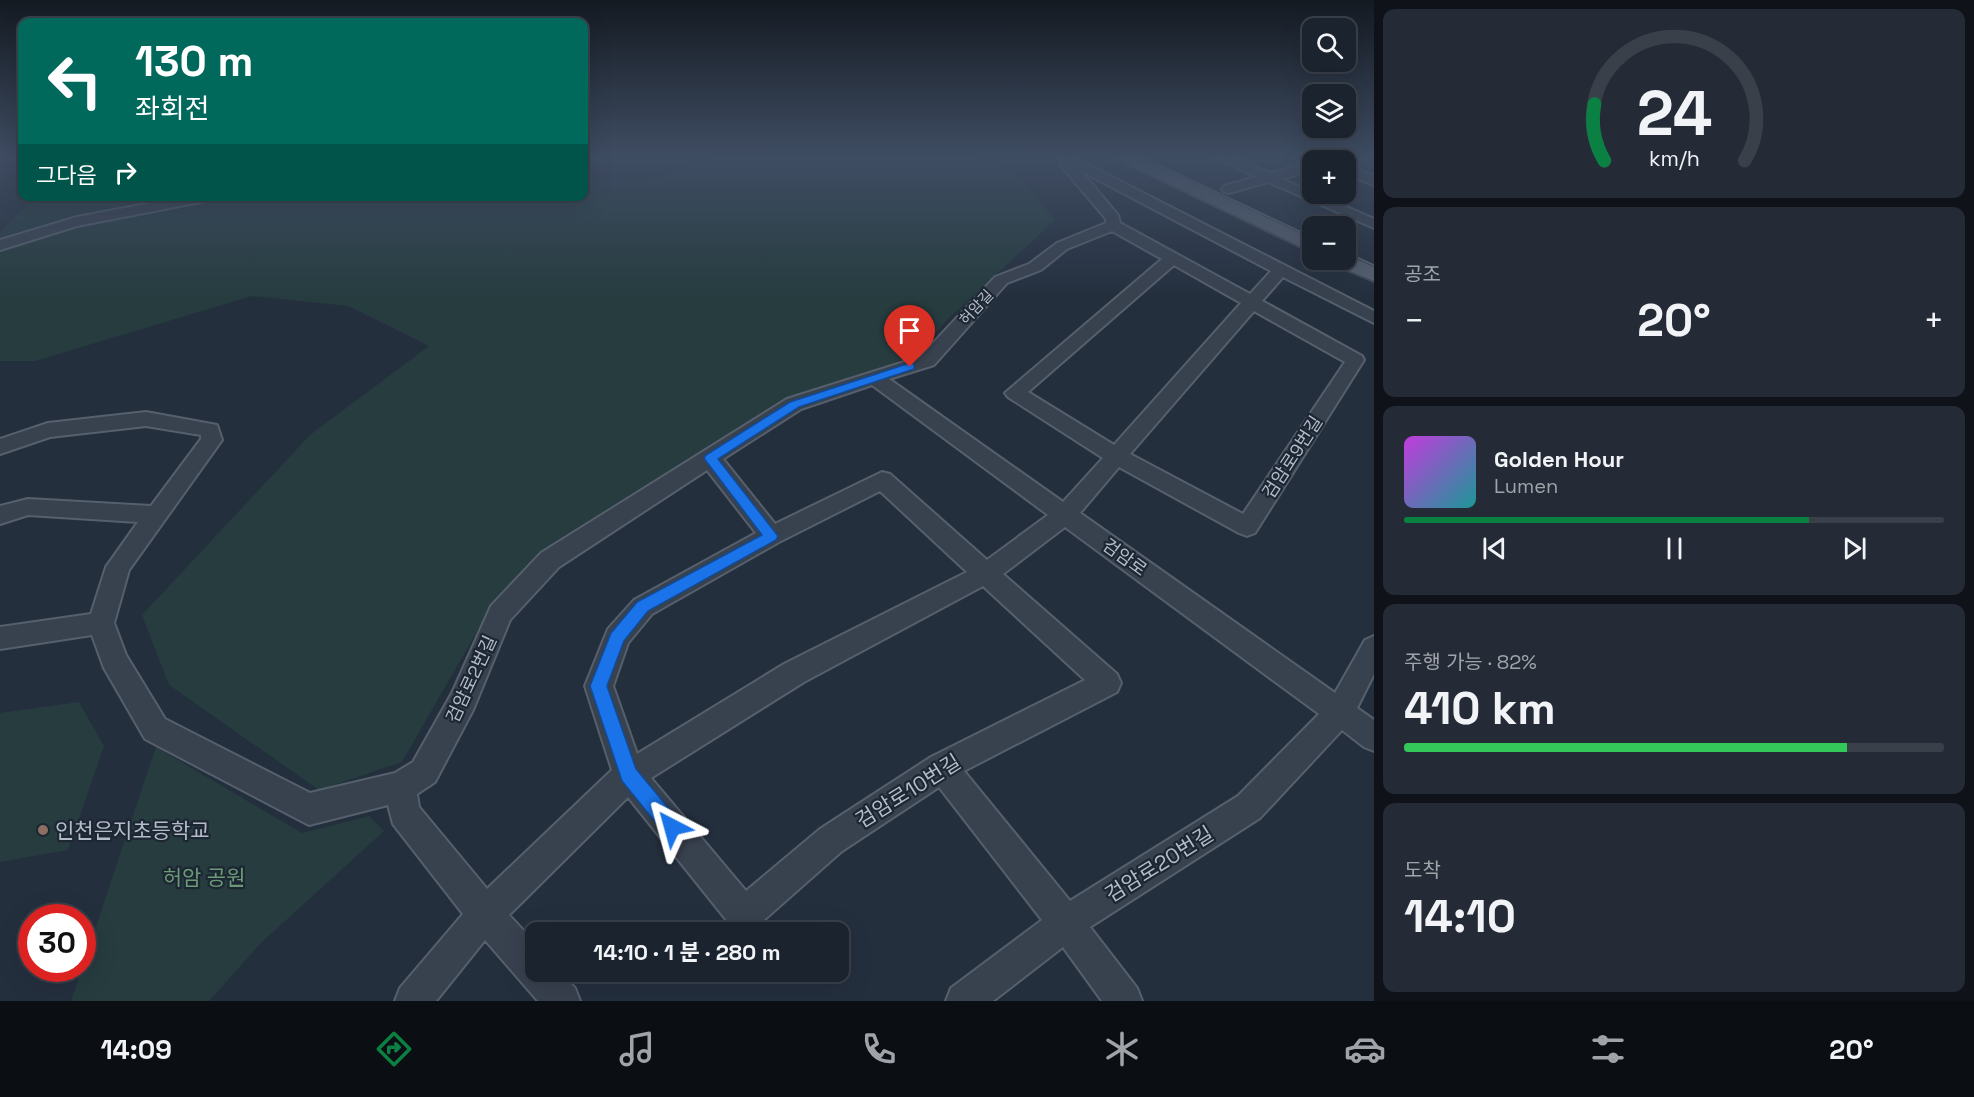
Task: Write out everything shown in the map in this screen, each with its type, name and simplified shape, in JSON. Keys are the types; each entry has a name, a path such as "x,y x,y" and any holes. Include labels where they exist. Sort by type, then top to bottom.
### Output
{"main road":[{"path":"1223,204 1302,241"},
{"path":"1234,204 1302,236"},
{"path":"1260,204 1302,223"},
{"path":"1356,248 1374,256"},
{"path":"1356,262 1374,270"},
{"path":"1356,267 1374,275"}],"street":[{"path":"0,245 23,235 170,204"},
{"path":"1101,204 1113,218 1113,225 1252,302"},
{"path":"1152,204 1374,318"},
{"path":"1328,204 1374,224"},
{"name":"허암길","path":"876,379 927,361 1001,280 1035,267 1062,246 1113,225"},
{"name":"검암로9번길","path":"1173,258 1015,393 1116,456 1247,527 1354,360 1252,302"},
{"path":"413,1001 485,914 629,775 794,673 987,573 1066,514 1280,270"},
{"name":"검암로2번길","path":"101,623 114,660 156,729 309,809 401,787 424,772 463,701 500,614 550,560 794,404 876,379"},
{"name":"검암로","path":"876,379 1374,737"},
{"path":"0,447 48,430 146,419 210,430 212,440 118,567 101,623 0,638"},
{"path":"711,458 771,536"},
{"name":"검암로10번길","path":"882,480 1107,683 942,767 831,840 744,915 629,775 599,686 617,637 643,607 771,536 882,480"},
{"path":"0,515 28,507 157,515"},
{"name":"검암로20번길","path":"964,1001 1066,923 1249,807 1340,712 1374,648"},
{"path":"942,767 1066,923 1124,1001"},
{"path":"401,787 404,813 485,914 525,959"},
{"path":"545,982 562,1001"}],"green space":[{"path":"29,204 1042,204 1055,220 947,320 916,355 771,407 540,551 487,614 402,762 319,790 169,685 142,615 310,435 429,346 348,306 252,296 35,361 0,361 0,232"},
{"path":"79,702 104,746 68,850 0,862 0,713"},
{"name":"허암 공원","path":"156,747 302,833 369,816 384,831 261,943 209,1001 71,1001 77,982 96,982 96,926"}],"tram line":[{"path":"1241,204 1302,232"},
{"path":"1356,257 1374,265"}],"place":[{"name":"인천은지초등학교","path":"43,830"}],"route":[{"path":"672,827 629,775 599,686 617,637 643,607 771,536 711,458 794,404 910,367"}]}
